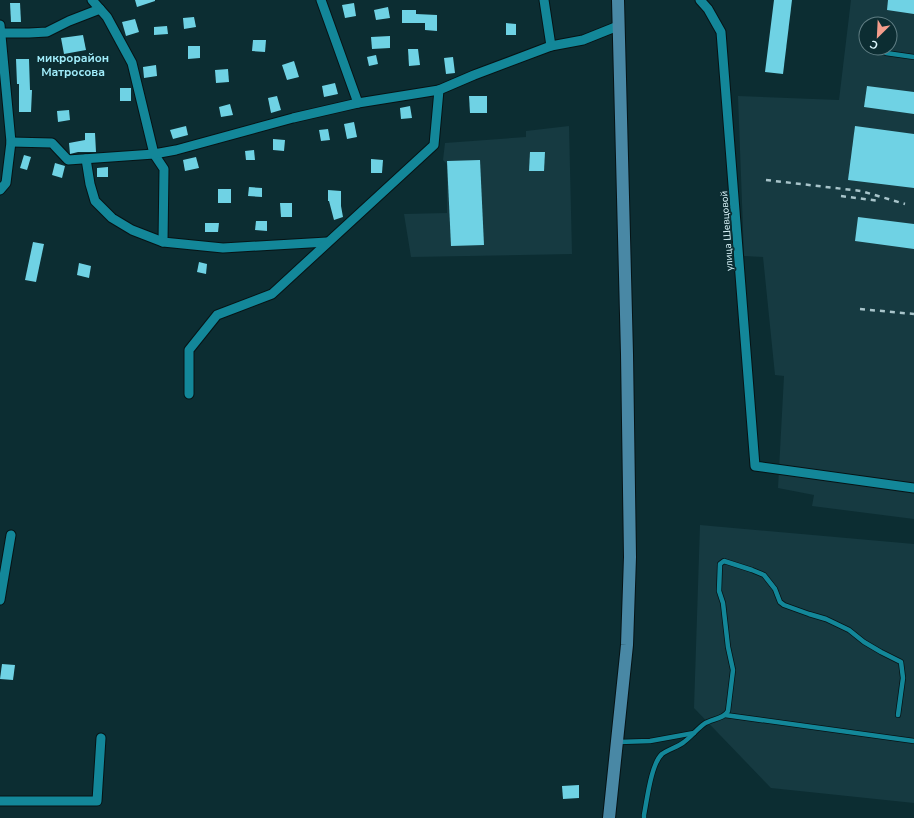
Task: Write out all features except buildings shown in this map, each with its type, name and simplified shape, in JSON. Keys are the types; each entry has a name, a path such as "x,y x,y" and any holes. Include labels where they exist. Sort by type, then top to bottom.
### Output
{"main road":[{"path":"609,818 627,645 630,557 627,362 618,26 621,0"}],"street":[{"path":"92,0 107,17 132,63 154,154 164,169 163,242"},
{"path":"321,0 358,103"},
{"path":"544,0 551,46"},
{"name":"улица Шевцовой","path":"700,0 708,9 721,32 755,466 914,488"},
{"path":"0,190 6,183 11,142 0,29 29,33 47,32 69,21 100,9"},
{"path":"11,142 52,143 68,160 154,154 176,150 293,118 358,103 439,90 551,46 583,40 618,26"},
{"path":"189,394 190,350 217,315 272,294 434,145 439,90"},
{"path":"86,159 90,184 95,201 112,218 132,230 163,242 223,248 327,242"},
{"path":"0,600 11,535"},
{"path":"0,801 97,801 101,738"}],"lane":[{"path":"898,55 914,57"},
{"path":"725,715 728,711 733,670 728,647 723,603 718,591 720,564 724,561 764,575 774,589 780,602 784,605 826,619 843,627 864,642 901,662 903,678 898,715"},
{"path":"644,818 651,776 655,764 662,754 683,743 705,723 725,715 914,741"},
{"path":"617,742 650,741 694,733"}],"shaded area":[{"path":"851,0 914,0 914,519 812,506 814,495 778,488 784,376 775,375 763,257 744,256 738,96 839,100"},
{"path":"569,126 572,254 411,257 404,214 447,213 447,164 443,160 445,143 526,137 526,131"},
{"path":"700,525 914,544 914,803 771,788 694,708"}],"railway":[{"path":"766,180 861,191 905,204"},
{"path":"841,196 880,201"},
{"path":"860,309 914,314"}],"district":[{"name":"микрорайон Матросова","path":"73,65"}]}
